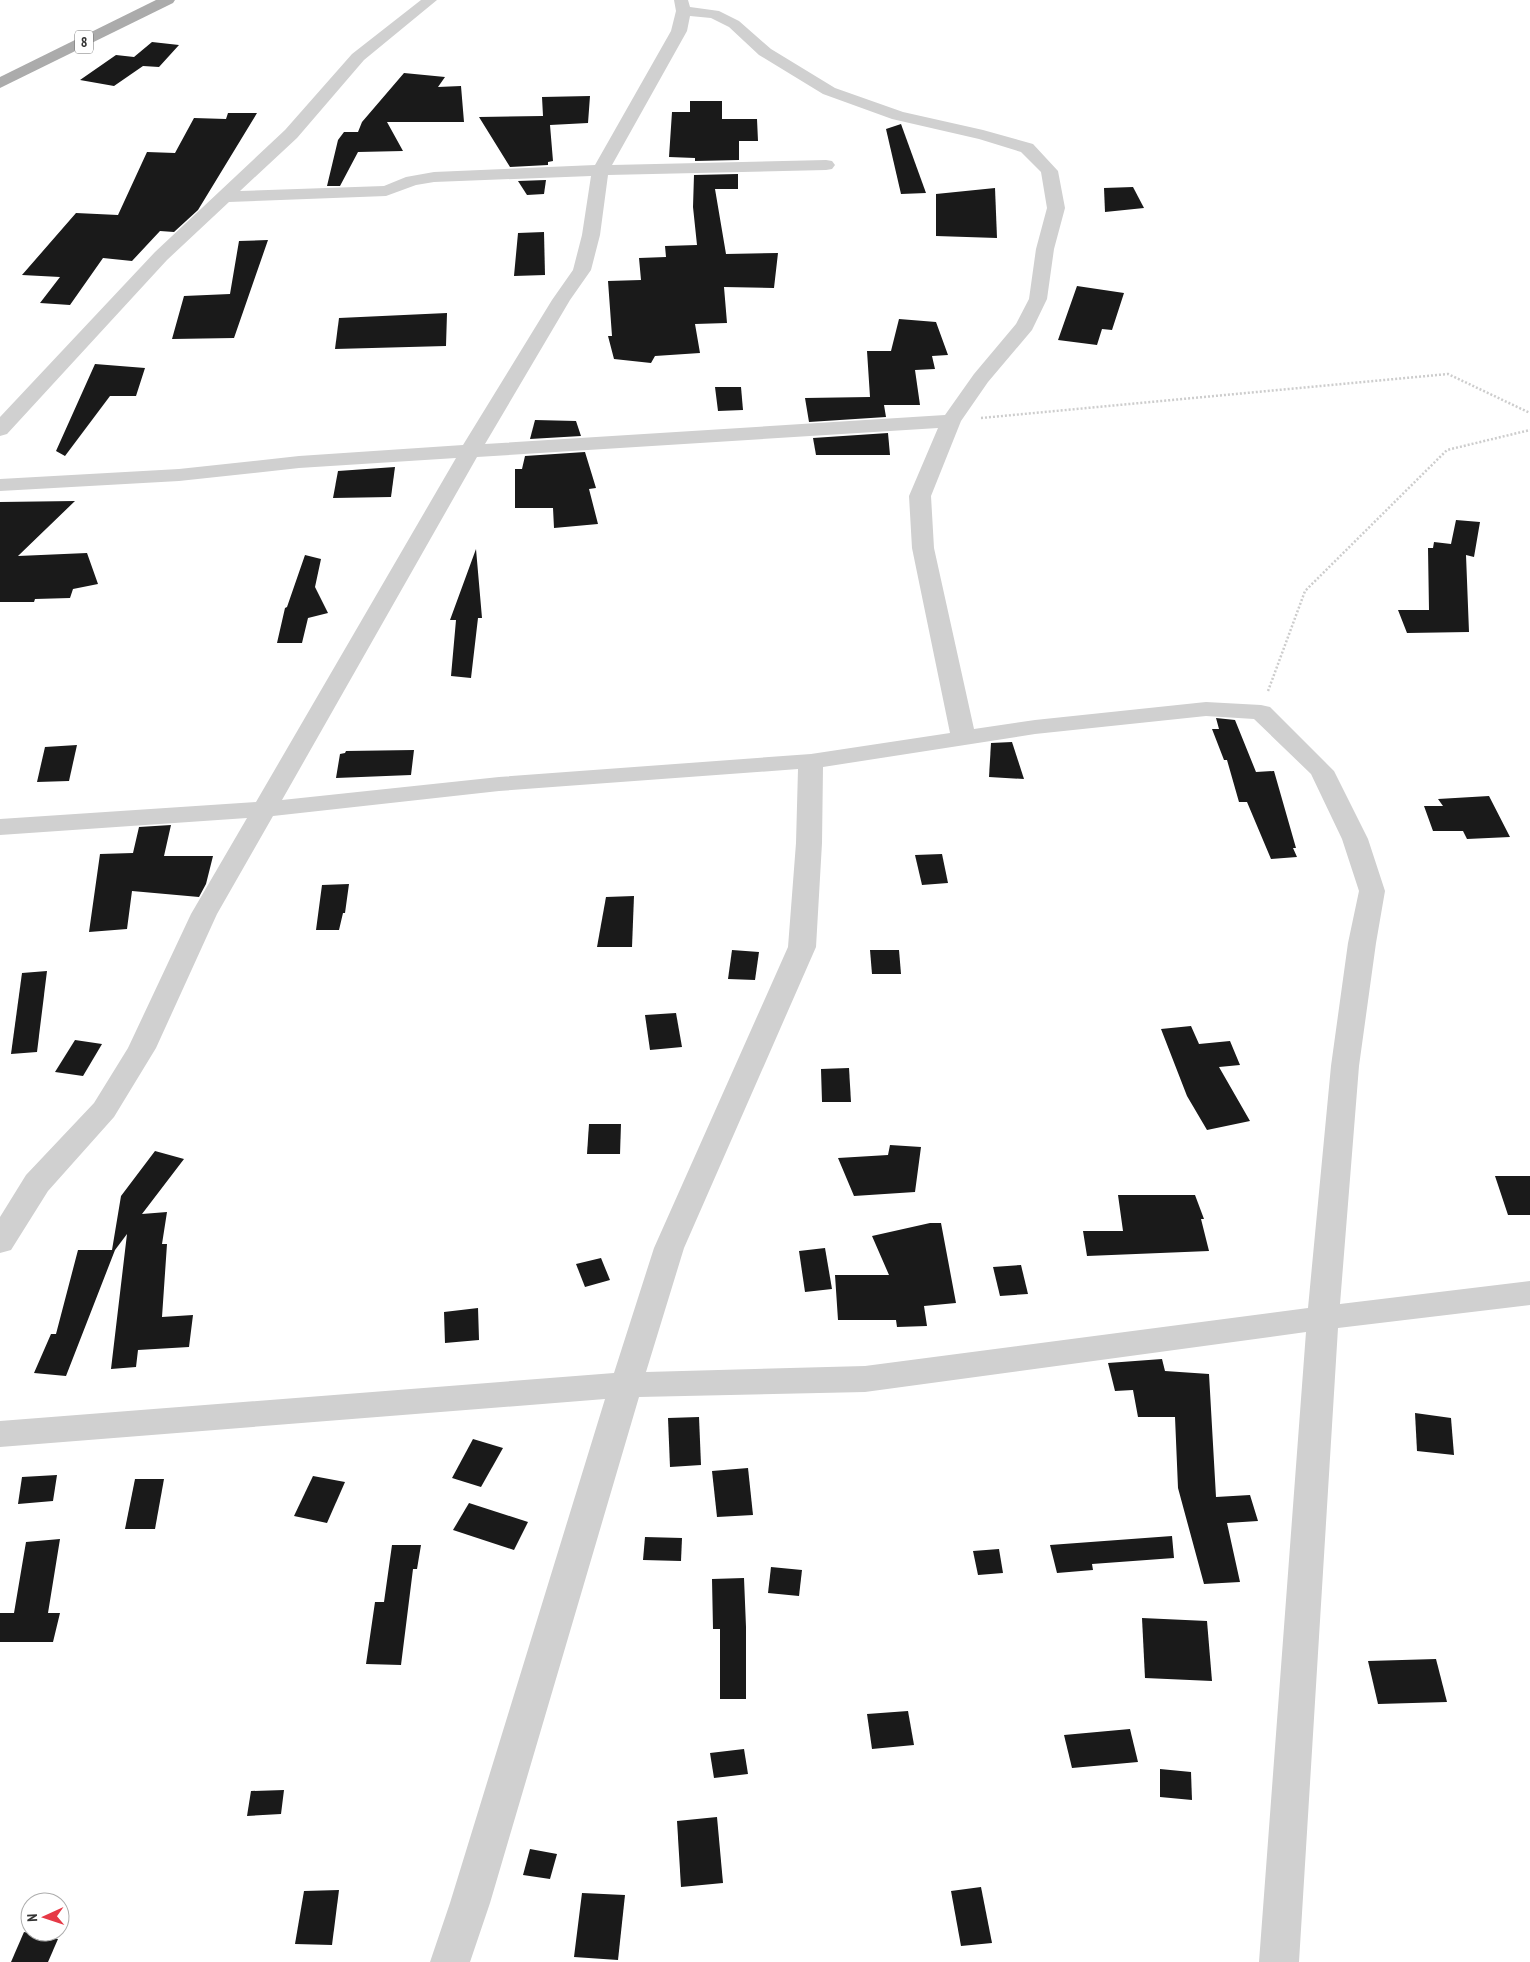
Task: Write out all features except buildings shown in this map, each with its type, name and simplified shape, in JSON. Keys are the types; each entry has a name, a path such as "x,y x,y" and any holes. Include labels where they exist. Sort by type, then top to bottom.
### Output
{"main road":[{"name":"8","path":"0,84 168,0"}],"street":[{"path":"0,430 161,256 291,134 358,57 430,0"},
{"path":"0,1242 36,1183 104,1110 114,1095 142,1048 204,914 471,450 561,300 582,270 591,235 600,171 676,38 683,5 714,14 734,24 764,52 829,92 898,116 983,135 1027,148 1049,171 1056,208 1045,249 1038,299 1025,326 981,378 951,421 920,496 923,548 963,736"},
{"path":"224,197 386,191 412,181 434,177 538,172 826,165"},
{"path":"0,486 179,475 299,462 471,450 951,421"},
{"path":"0,827 266,809 499,784 811,761 963,736 1206,709 1261,712 1322,771 1355,839 1372,891 1362,943 1345,1066 1323,1318 1279,1962"},
{"path":"450,1962 470,1903 626,1385 670,1248 802,947 809,843 811,761"},
{"path":"0,1434 626,1385 865,1379 1323,1318 1530,1293"}],"path":[{"path":"951,421 1448,374 1530,412"},
{"path":"1261,712 1305,591 1447,450 1530,430"}]}
